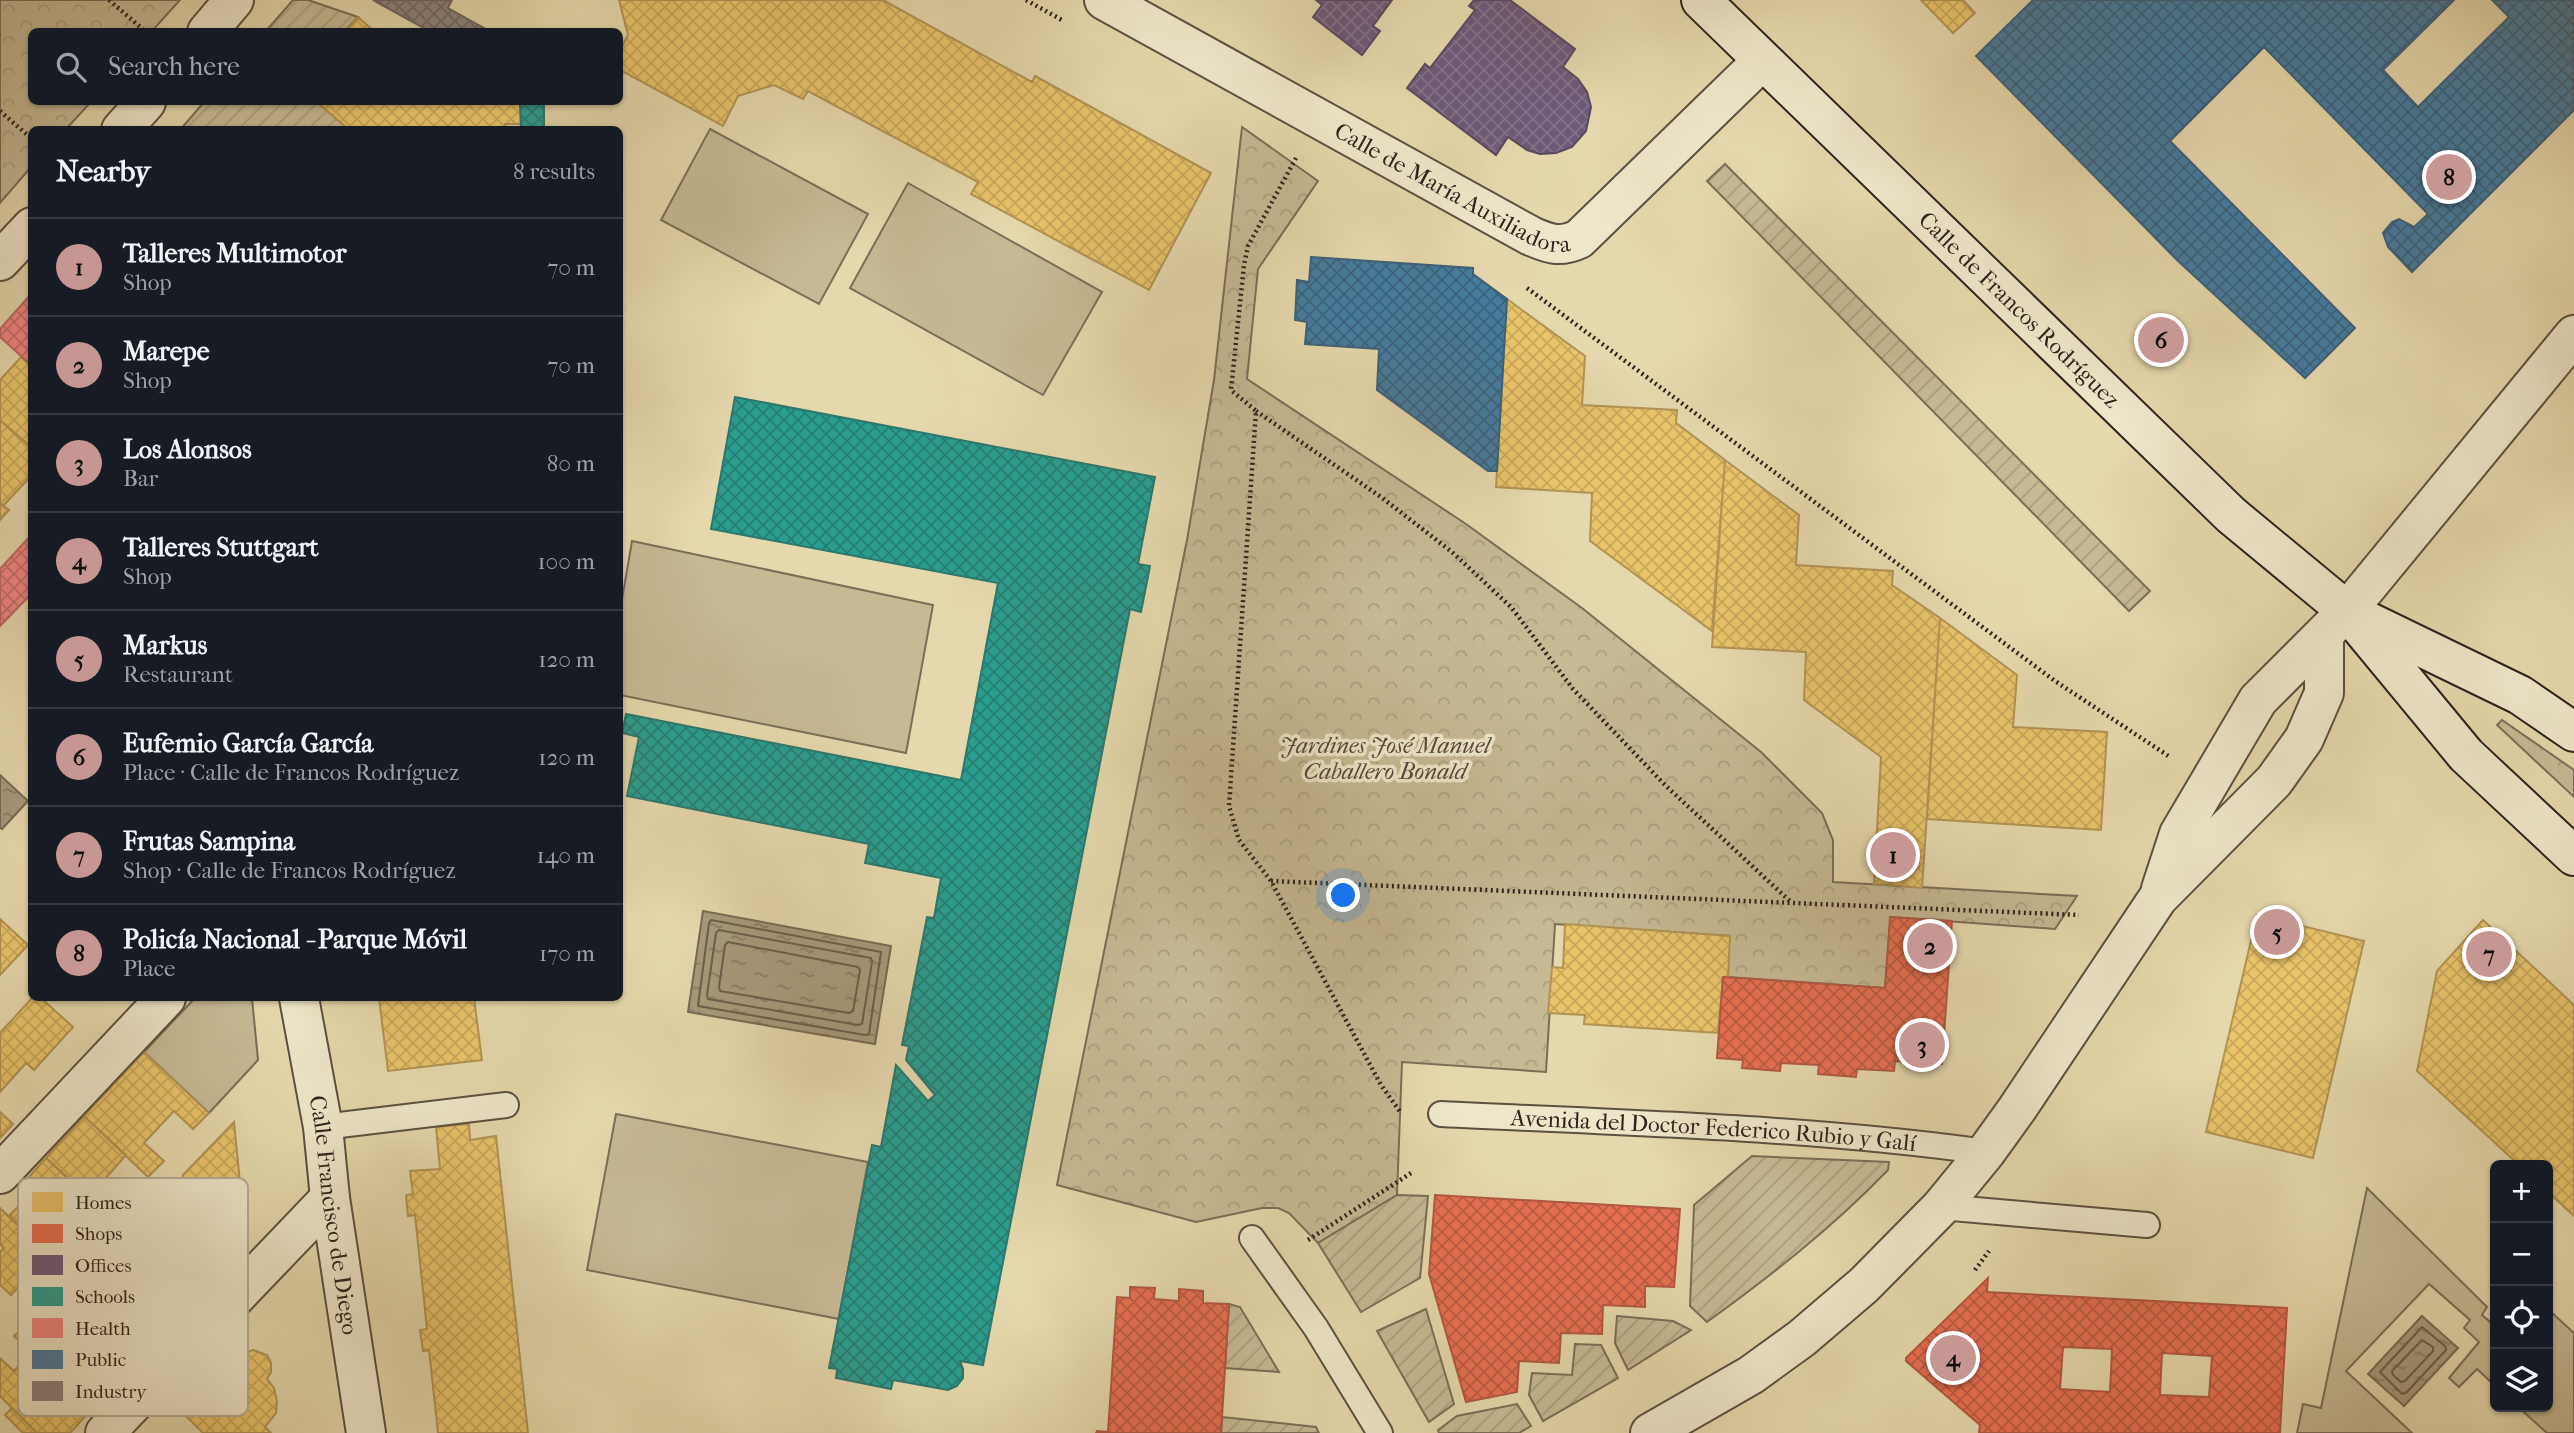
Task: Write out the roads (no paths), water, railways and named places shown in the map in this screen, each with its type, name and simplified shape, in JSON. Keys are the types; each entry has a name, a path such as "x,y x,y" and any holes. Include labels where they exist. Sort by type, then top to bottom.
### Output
{"street":[{"path":"211,28 234,0"},
{"name":"Calle de María Auxiliadora","path":"1104,0 1531,236 1550,244 1566,246 1579,239 1762,61"},
{"name":"Calle de Francos Rodríguez","path":"1701,0 2231,515 2466,755 2574,856"},
{"path":"0,261 28,231"},
{"path":"2158,898 2179,834 2258,700 2335,623 2574,335"},
{"path":"1650,1433 1751,1375 1802,1338 1864,1285 1941,1207 1986,1152 2158,898 2274,781 2304,739 2324,693 2335,623"},
{"name":"Calle de Francos Rodríguez","path":"2335,623 2521,695 2574,732"},
{"path":"0,1174 163,1001"},
{"name":"Calle Francisco de Diego","path":"300,1001 323,1127 330,1198 366,1433"},
{"path":"248,1284 330,1198"},
{"path":"105,1433 121,1416"}],"lane":[{"path":"323,1127 506,1105"},
{"name":"Avenida del Doctor Federico Rubio y Galí","path":"1441,1114 1762,1131 1919,1143 1986,1152"},
{"path":"1941,1207 2147,1225"},
{"path":"1252,1238 1316,1328 1380,1433"}],"water":[{"path":"0,775 28,801 2,829 0,828"},
{"path":"703,911 891,946 875,1044 688,1012"},
{"path":"2422,1316 2458,1348 2404,1406 2368,1374"}],"place":[{"name":"Policía Nacional - Parque Móvil","path":"2449,177"},
{"name":"Eufemio García García","path":"2161,340"},
{"name":"Talleres Multimotor","path":"1893,855"},
{"name":"Markus","path":"2277,932"},
{"name":"Marepe","path":"1930,946"},
{"name":"Frutas Sampina","path":"2489,954"},
{"name":"Los Alonsos","path":"1922,1045"},
{"name":"Talleres Stuttgart","path":"1953,1358"}],"park label":[{"name":"Jardines José Manuel Caballero Bonald","path":"1385,758"}]}
